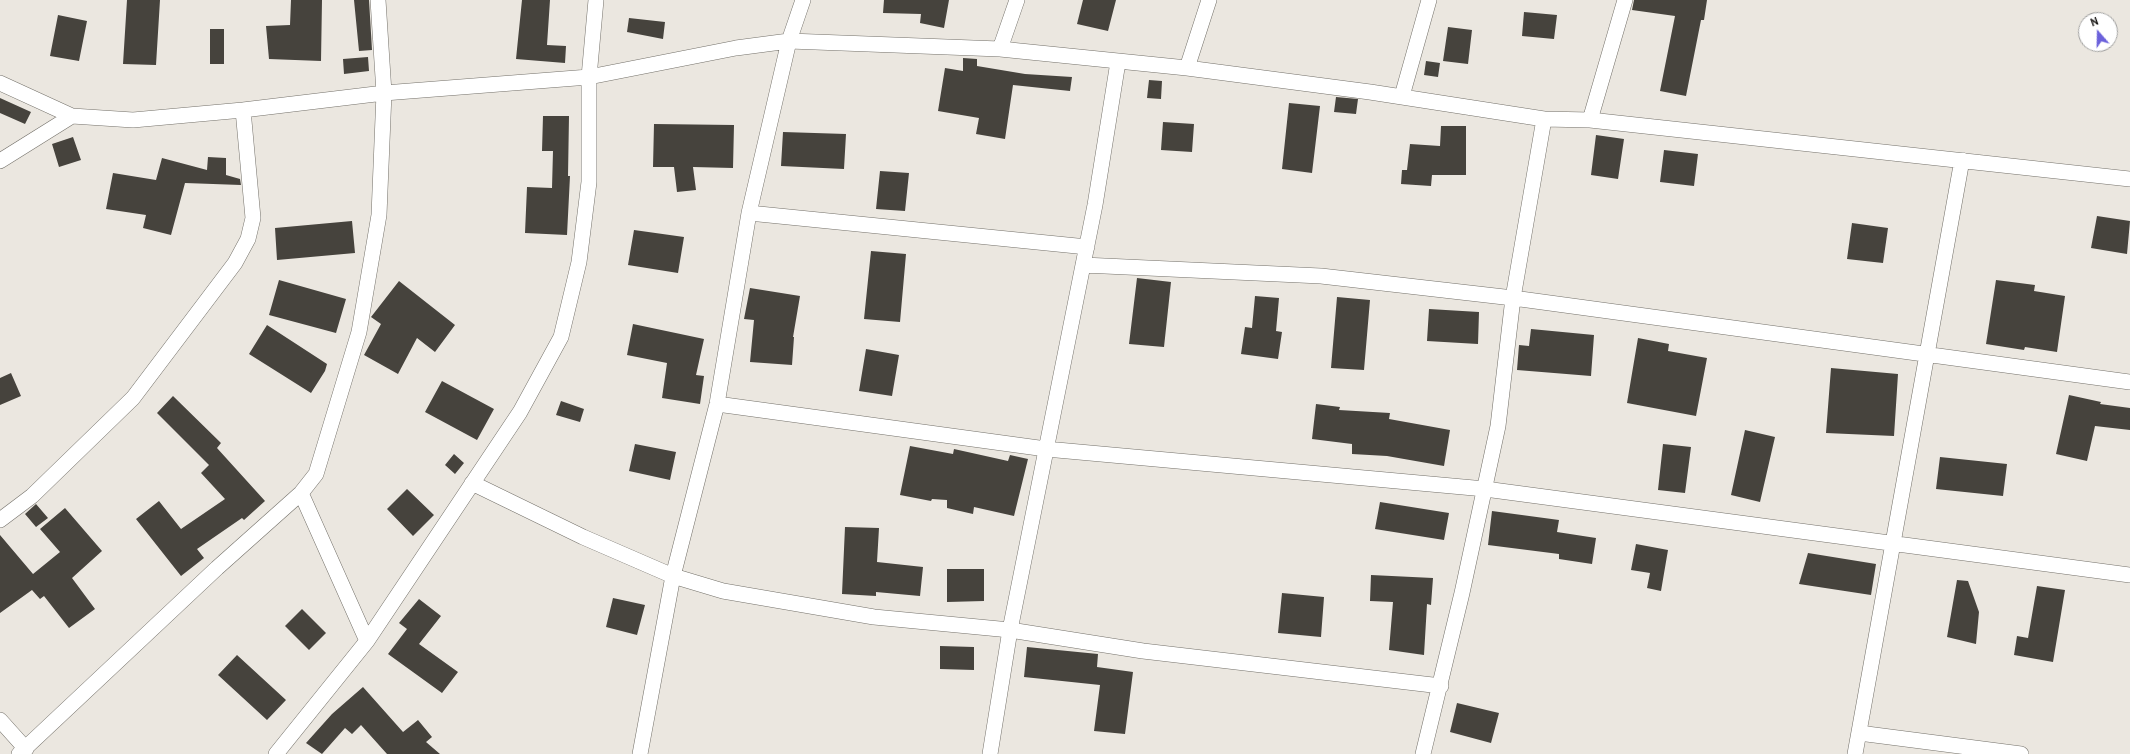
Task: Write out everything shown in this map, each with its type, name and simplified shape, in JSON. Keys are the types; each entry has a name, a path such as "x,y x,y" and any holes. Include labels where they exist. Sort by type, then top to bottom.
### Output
{"street":[{"path":"0,720 22,752 217,568 301,492 316,474 359,332 379,215 384,93 378,0"},
{"path":"284,751 367,641 520,412 561,337 579,262 589,182 589,76 596,0"},
{"path":"640,754 673,576 717,404 749,213 789,41 803,0"},
{"path":"1000,49 1017,0"},
{"path":"1187,68 1209,0"},
{"path":"1402,96 1429,0"},
{"path":"1590,120 1625,0"},
{"path":"0,83 72,116 133,120 243,110 384,93 589,76 736,48 789,41 1000,49 1187,68 1402,96 1544,119 1590,120 2130,179"},
{"path":"990,754 1010,630 1087,247 1118,62"},
{"path":"0,520 32,496 133,398 235,263 248,239 253,218 243,110"},
{"path":"0,161 72,116"},
{"path":"1423,754 1441,686 1498,426 1513,298 1544,119"},
{"path":"1855,754 1962,160"},
{"path":"749,213 1087,247"},
{"path":"1083,265 1321,276 1513,298 1927,353 2130,382"},
{"path":"717,404 1046,449 1485,489 2130,575"},
{"path":"472,483 583,537 673,576 723,591 874,617 1010,630 1143,651 1441,686"},
{"path":"301,492 367,641"},
{"path":"1859,733 2021,754"}],"building":[{"path":"127,0 160,0 156,65 123,64"},
{"path":"291,0 322,0 321,61 269,59 266,26 290,25"},
{"path":"354,0 369,0 372,50 359,51"},
{"path":"522,0 550,0 547,45 566,46 565,63 516,59"},
{"path":"884,0 949,0 944,28 920,23 921,14 883,13"},
{"path":"1083,0 1116,0 1108,31 1077,24"},
{"path":"1634,0 1707,0 1704,20 1701,20 1686,96 1660,91 1675,16 1632,10"},
{"path":"1524,12 1557,15 1554,39 1522,36"},
{"path":"58,15 87,21 79,61 50,56"},
{"path":"629,18 665,22 663,39 627,32"},
{"path":"1448,27 1472,30 1468,64 1443,61"},
{"path":"210,29 224,29 224,64 210,64"},
{"path":"368,57 369,71 344,74 343,59"},
{"path":"963,58 977,59 977,66 1025,74 1072,77 1070,91 1013,85 1005,139 976,134 979,118 938,111 945,68 963,71"},
{"path":"1426,61 1440,63 1438,77 1424,75"},
{"path":"1149,80 1162,81 1161,99 1147,98"},
{"path":"1336,97 1358,99 1356,114 1334,112"},
{"path":"0,98 31,112 25,124 0,113"},
{"path":"1289,103 1320,106 1312,173 1282,169"},
{"path":"543,116 569,116 568,176 570,176 567,235 525,233 527,187 552,188 553,151 542,151"},
{"path":"1163,122 1194,124 1192,152 1161,150"},
{"path":"654,124 734,125 733,168 693,167 696,190 677,192 674,167 653,167"},
{"path":"1441,126 1466,126 1466,175 1432,175 1431,186 1401,184 1402,170 1407,170 1410,144 1440,146"},
{"path":"783,132 846,134 844,169 781,166"},
{"path":"1596,135 1624,139 1618,179 1591,175"},
{"path":"73,137 81,160 59,167 52,144"},
{"path":"1664,150 1698,154 1694,186 1660,182"},
{"path":"208,157 226,158 226,175 240,179 241,185 185,183 171,235 143,228 146,215 106,209 113,173 156,180 162,158 207,170"},
{"path":"880,171 909,173 905,211 876,209"},
{"path":"2097,216 2130,221 2127,254 2091,248"},
{"path":"352,221 355,253 277,260 275,228"},
{"path":"1852,223 1888,228 1883,263 1847,259"},
{"path":"634,230 684,237 678,273 628,265"},
{"path":"871,251 906,254 900,322 864,319"},
{"path":"1137,278 1171,282 1164,347 1129,344"},
{"path":"279,280 346,299 336,333 269,315"},
{"path":"1996,280 2035,285 2034,291 2065,296 2057,352 2025,347 2024,350 1986,344"},
{"path":"399,281 455,325 435,352 417,338 398,374 364,355 381,324 371,317"},
{"path":"750,288 800,296 793,337 792,365 750,362 754,320 744,319"},
{"path":"1255,296 1279,298 1276,331 1282,332 1278,359 1241,354 1245,327 1252,328"},
{"path":"1337,297 1370,300 1364,370 1331,368"},
{"path":"1429,309 1479,312 1478,344 1427,341"},
{"path":"633,324 704,339 696,375 704,376 700,404 662,398 667,363 627,355"},
{"path":"267,325 327,364 325,371 311,393 249,354"},
{"path":"1531,329 1594,335 1591,376 1517,370 1519,345 1529,346"},
{"path":"1638,338 1669,344 1668,351 1707,358 1696,416 1627,403"},
{"path":"866,349 899,355 892,396 859,391"},
{"path":"1831,368 1898,374 1894,436 1826,433"},
{"path":"11,373 21,396 0,405 0,378"},
{"path":"442,381 494,409 477,440 425,412"},
{"path":"2069,395 2101,402 2100,404 2130,408 2130,430 2095,426 2087,461 2056,454"},
{"path":"173,396 221,443 217,448 265,501 244,520 242,518 197,549 204,558 181,576 136,519 159,501 181,529 225,499 201,473 209,465 157,413"},
{"path":"561,401 584,409 580,422 556,415"},
{"path":"1316,404 1340,407 1339,410 1390,413 1389,419 1450,430 1444,466 1387,456 1352,454 1352,444 1312,439"},
{"path":"1745,430 1775,437 1760,502 1731,495"},
{"path":"635,444 676,452 670,480 629,471"},
{"path":"1663,444 1691,447 1685,493 1658,490"},
{"path":"910,446 953,454 954,449 1008,461 1010,455 1028,459 1014,516 974,507 973,514 947,508 947,500 932,499 931,501 900,495"},
{"path":"454,454 464,463 455,474 445,465"},
{"path":"1940,457 2007,464 2003,496 1936,489"},
{"path":"407,489 434,515 413,536 387,509"},
{"path":"1380,502 1449,513 1444,540 1375,529"},
{"path":"36,504 48,518 36,527 25,514"},
{"path":"65,508 102,551 72,578 95,609 69,628 44,596 40,599 32,590 0,613 0,535 33,574 60,552 40,529"},
{"path":"1492,511 1559,520 1557,532 1596,538 1592,564 1559,559 1559,554 1488,545"},
{"path":"845,527 879,528 877,562 923,567 920,596 876,592 876,596 842,594"},
{"path":"1636,544 1668,550 1661,591 1647,588 1650,573 1631,570"},
{"path":"1808,553 1876,564 1871,595 1799,584"},
{"path":"947,569 984,569 984,601 947,602"},
{"path":"1371,575 1433,578 1431,605 1427,604 1424,655 1389,650 1393,602 1370,601"},
{"path":"1957,580 1968,581 1979,612 1976,644 1947,637"},
{"path":"2037,586 2065,590 2053,662 2014,655 2017,636 2028,638"},
{"path":"1282,593 1324,597 1321,637 1278,633"},
{"path":"613,598 645,605 637,635 606,627"},
{"path":"419,599 441,616 419,644 458,672 442,693 388,654 407,629 399,623"},
{"path":"302,609 326,633 309,650 285,626"},
{"path":"940,646 974,647 974,670 940,669"},
{"path":"1027,647 1098,654 1097,667 1133,672 1125,734 1094,731 1100,685 1024,677"},
{"path":"237,655 286,700 267,720 218,675"},
{"path":"363,687 403,732 418,720 432,737 426,742 440,754 387,754 361,725 352,734 345,728 322,754 306,743 332,714"},
{"path":"1457,703 1499,713 1491,743 1450,732"}]}
